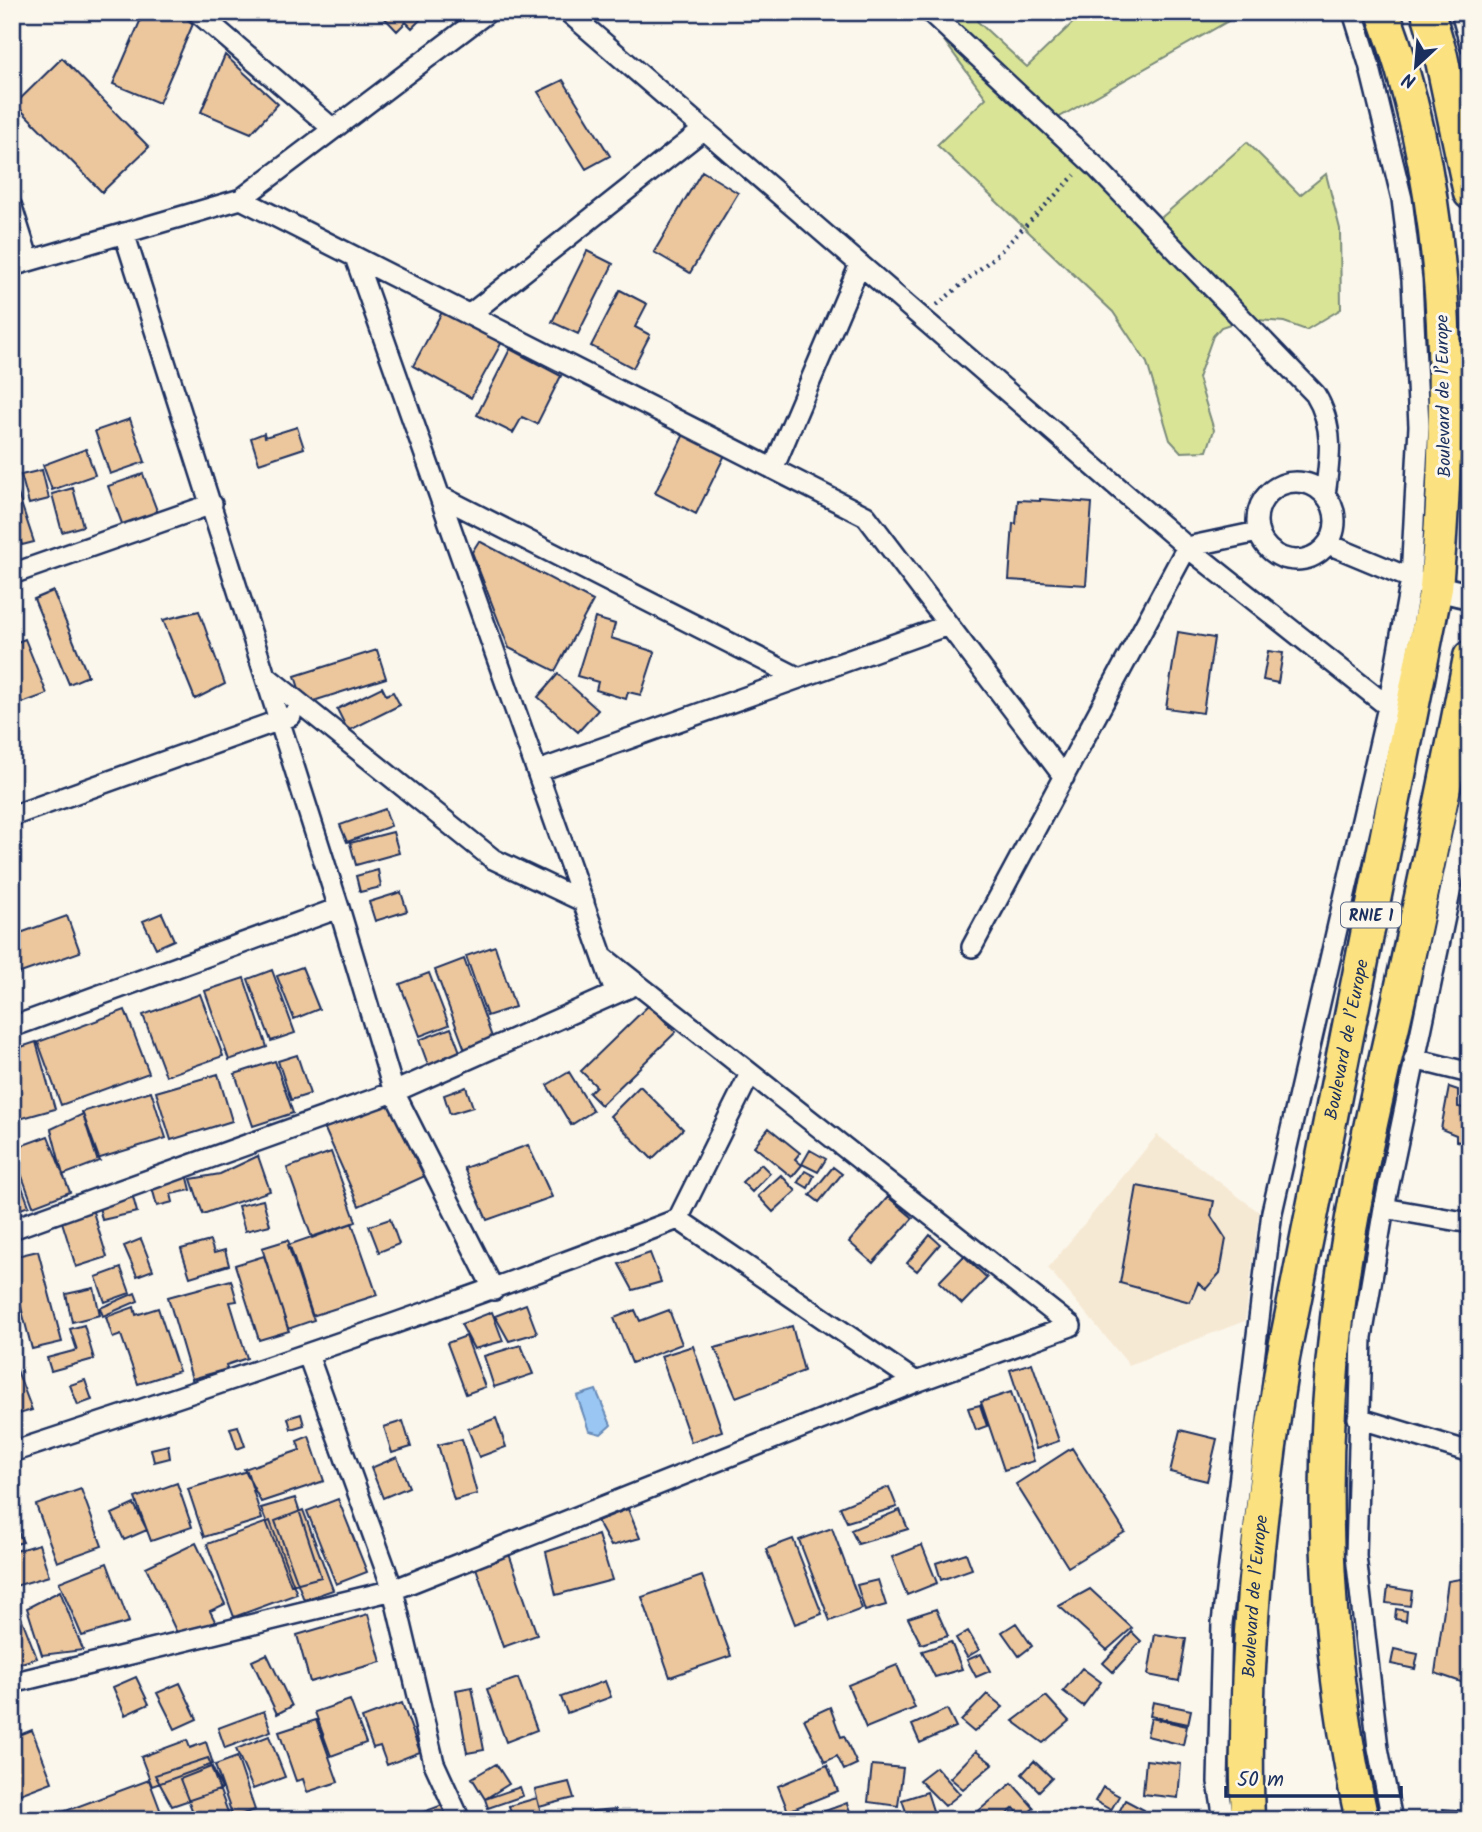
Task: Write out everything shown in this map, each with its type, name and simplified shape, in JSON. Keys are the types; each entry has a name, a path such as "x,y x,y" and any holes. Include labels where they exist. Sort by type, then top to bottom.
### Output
{"highway":[{"name":"Boulevard de l’Europe","path":"1248,1820 1255,1585 1266,1466 1285,1344 1398,714 1445,470 1445,364 1440,285 1417,132 1395,45 1383,12"},
{"path":"1428,12 1441,56 1470,193"},
{"name":"RNIE 1","path":"1362,1820 1344,1732 1329,1591 1327,1499 1330,1385 1337,1318 1361,1180 1440,815 1470,657"}],"street":[{"path":"197,12 332,128"},
{"path":"12,207 21,263 241,199 488,12"},
{"path":"568,12 1187,547 1398,714 1272,1212 1222,1623 1218,1782 1224,1820"},
{"path":"930,12 1095,166 1315,394 1323,407 1331,451 1325,495"},
{"path":"1353,12 1369,64 1402,199 1412,280 1423,583"},
{"path":"1461,12 1470,44"},
{"path":"469,315 703,130"},
{"path":"241,199 866,516 1064,777"},
{"path":"124,233 212,504 394,1091 494,1290"},
{"path":"355,257 615,992"},
{"path":"773,469 860,264"},
{"path":"1293,482 1310,485 1325,495 1334,510 1335,528 1328,544 1314,555 1298,560 1280,557 1266,547 1258,532 1257,514 1264,498 1277,486 1293,482"},
{"path":"440,496 799,678"},
{"path":"12,574 212,504"},
{"path":"972,947 1187,547 1258,532"},
{"path":"1328,544 1423,583 1470,596"},
{"path":"538,771 948,625"},
{"path":"266,676 493,859 584,902"},
{"path":"12,816 309,709"},
{"path":"1392,1820 1378,1748 1356,1556 1362,1337 1384,1208 1414,1059 1467,829 1470,797"},
{"path":"12,1027 339,908"},
{"path":"12,1684 393,1590 916,1382 1071,1326 603,957"},
{"path":"12,1228 394,1091 637,984"},
{"path":"1414,1059 1470,1073"},
{"path":"12,1452 308,1355 494,1290 678,1219 750,1074"},
{"path":"1384,1208 1470,1223"},
{"path":"678,1219 916,1382"},
{"path":"308,1355 393,1590 434,1763 460,1820"},
{"path":"1358,1418 1470,1452"}],"path":[{"path":"922,316 998,254 1065,183 1095,166"}],"shaded area":[{"path":"1157,1135 1259,1212 1245,1321 1129,1365 1048,1268"}],"green space":[{"path":"923,12 985,12 977,21 1027,67 1084,12 1244,12 1044,126 1153,225 1247,142 1300,195 1326,174 1340,229 1341,309 1306,330 1284,322 1245,319 1221,327 1213,336 1198,378 1214,430 1207,451 1181,452 1170,440 1147,363 1113,312 937,145 986,98"}],"water":[{"path":"596,1390 611,1425 601,1434 589,1431 577,1396"}],"building":[{"path":"144,12 178,12 193,24 159,103 113,84"},
{"path":"379,12 428,12 412,28 406,22 397,31"},
{"path":"225,55 278,104 251,133 201,112"},
{"path":"62,58 149,147 102,192 15,104"},
{"path":"563,80 610,156 586,169 538,92"},
{"path":"702,171 738,193 690,273 654,252"},
{"path":"587,251 613,264 578,334 552,322"},
{"path":"620,290 647,304 635,327 650,335 633,368 591,346"},
{"path":"443,310 502,342 471,398 413,366"},
{"path":"510,349 561,376 537,424 522,417 513,433 477,415"},
{"path":"130,419 145,462 110,474 95,431"},
{"path":"297,427 304,448 259,463 251,438 264,433 265,437"},
{"path":"684,434 725,455 696,514 655,493"},
{"path":"86,449 95,475 52,490 43,465"},
{"path":"42,470 49,499 29,504 21,475"},
{"path":"143,474 159,516 124,529 108,486"},
{"path":"12,476 34,542 22,545 12,516"},
{"path":"73,488 83,526 62,532 52,494"},
{"path":"1018,500 1092,503 1086,585 1009,580 1013,523 1016,524"},
{"path":"479,541 593,601 555,671 509,648 472,552"},
{"path":"53,591 88,676 69,684 34,599"},
{"path":"199,611 225,684 195,699 163,620"},
{"path":"595,618 615,624 611,638 655,652 641,695 628,692 626,699 596,690 598,682 577,676"},
{"path":"1178,632 1214,638 1203,713 1166,708"},
{"path":"25,639 47,694 22,703 12,680 12,644"},
{"path":"377,650 386,678 304,704 295,676"},
{"path":"1268,651 1283,653 1278,683 1263,680"},
{"path":"558,674 598,710 578,732 538,697"},
{"path":"382,687 386,695 393,692 400,705 348,731 337,709"},
{"path":"385,809 391,826 347,842 340,825"},
{"path":"393,832 399,853 356,865 350,843"},
{"path":"378,870 381,887 360,892 356,876"},
{"path":"401,892 407,911 375,921 369,902"},
{"path":"162,913 174,940 156,948 143,921"},
{"path":"67,916 80,952 12,976 12,936"},
{"path":"495,946 515,1007 487,1016 466,956"},
{"path":"464,959 493,1040 465,1050 435,970"},
{"path":"302,967 319,1009 294,1019 277,976"},
{"path":"272,970 295,1033 271,1041 248,979"},
{"path":"429,973 449,1025 420,1036 400,984"},
{"path":"244,978 267,1047 229,1060 205,991"},
{"path":"200,994 223,1056 166,1076 143,1015"},
{"path":"649,1005 676,1032 601,1105 589,1093 596,1086 581,1071"},
{"path":"125,1010 149,1073 61,1105 38,1042"},
{"path":"451,1028 460,1052 445,1057 448,1063 430,1070 419,1040"},
{"path":"36,1042 55,1109 12,1121 12,1050"},
{"path":"297,1055 310,1094 291,1100 278,1061"},
{"path":"275,1061 293,1113 253,1126 235,1074"},
{"path":"569,1072 593,1111 571,1125 547,1085"},
{"path":"218,1074 232,1121 171,1140 156,1092"},
{"path":"640,1086 683,1129 652,1159 610,1116"},
{"path":"466,1087 473,1107 450,1114 444,1095"},
{"path":"1449,1087 1458,1090 1458,1107 1470,1109 1470,1145 1456,1141 1456,1135 1441,1129"},
{"path":"151,1091 166,1138 97,1159 82,1112"},
{"path":"390,1098 425,1176 359,1206 324,1127"},
{"path":"83,1114 100,1161 63,1175 51,1129"},
{"path":"769,1128 800,1153 795,1159 802,1165 792,1177 754,1146"},
{"path":"48,1136 70,1192 33,1206 12,1149"},
{"path":"528,1145 552,1197 487,1220 464,1168"},
{"path":"810,1150 826,1159 818,1172 802,1164"},
{"path":"331,1152 356,1222 312,1238 287,1168"},
{"path":"258,1156 270,1191 203,1214 191,1179 220,1174"},
{"path":"12,1160 29,1206 12,1212"},
{"path":"761,1164 770,1173 752,1192 742,1182"},
{"path":"833,1167 842,1174 819,1202 810,1195"},
{"path":"805,1171 814,1176 808,1188 798,1182"},
{"path":"187,1174 191,1190 171,1194 173,1202 157,1206 150,1180"},
{"path":"781,1175 796,1191 773,1212 758,1196"},
{"path":"1137,1186 1214,1201 1211,1216 1226,1239 1220,1273 1206,1289 1198,1283 1190,1302 1120,1283"},
{"path":"131,1190 137,1212 102,1220 97,1198"},
{"path":"888,1197 913,1218 873,1263 849,1242"},
{"path":"89,1199 107,1257 76,1267 58,1209"},
{"path":"263,1200 270,1225 245,1231 238,1206"},
{"path":"390,1219 399,1244 379,1252 369,1226"},
{"path":"352,1223 377,1295 312,1316 288,1245"},
{"path":"930,1235 940,1244 917,1271 907,1263"},
{"path":"141,1239 153,1270 137,1276 124,1246"},
{"path":"288,1240 314,1320 288,1329 262,1248"},
{"path":"210,1241 214,1253 225,1250 229,1265 190,1277 181,1249"},
{"path":"38,1251 62,1342 32,1349 12,1273 12,1257"},
{"path":"650,1253 661,1282 633,1290 619,1264"},
{"path":"264,1256 289,1331 259,1340 235,1265"},
{"path":"964,1256 987,1278 962,1304 939,1282"},
{"path":"121,1268 130,1293 105,1302 96,1277"},
{"path":"231,1280 237,1301 230,1302 247,1358 226,1365 227,1369 192,1379 168,1297"},
{"path":"94,1288 100,1315 72,1322 66,1294"},
{"path":"135,1293 138,1301 103,1316 100,1308"},
{"path":"526,1304 537,1333 509,1341 495,1316"},
{"path":"134,1307 136,1315 158,1308 179,1371 138,1384 121,1335 113,1338 106,1317"},
{"path":"635,1310 640,1321 669,1310 682,1344 632,1363 614,1318"},
{"path":"492,1312 503,1341 474,1349 461,1324"},
{"path":"84,1325 94,1359 51,1371 47,1358 77,1350 70,1329"},
{"path":"792,1326 804,1371 736,1397 715,1348"},
{"path":"466,1336 485,1387 466,1394 447,1343"},
{"path":"521,1345 533,1374 494,1387 484,1356"},
{"path":"693,1346 722,1431 691,1442 661,1356"},
{"path":"12,1357 32,1410 12,1416"},
{"path":"1032,1363 1059,1441 1036,1449 1010,1370"},
{"path":"85,1380 92,1400 78,1405 70,1385"},
{"path":"1011,1392 1034,1461 1004,1470 981,1402"},
{"path":"980,1405 987,1426 976,1430 968,1408"},
{"path":"301,1414 304,1425 291,1429 288,1418"},
{"path":"496,1418 506,1447 479,1457 468,1429"},
{"path":"403,1421 411,1447 392,1453 384,1427"},
{"path":"238,1426 245,1446 237,1449 230,1428"},
{"path":"1180,1430 1217,1439 1207,1481 1170,1472"},
{"path":"309,1436 324,1481 261,1502 244,1469 300,1450 297,1441"},
{"path":"462,1439 477,1494 454,1500 438,1445"},
{"path":"168,1445 170,1458 154,1462 151,1449"},
{"path":"1072,1448 1125,1532 1068,1567 1016,1484"},
{"path":"397,1457 409,1487 383,1498 371,1468"},
{"path":"247,1471 262,1519 204,1537 188,1489"},
{"path":"177,1483 192,1527 151,1541 135,1498"},
{"path":"889,1487 897,1507 847,1522 840,1507"},
{"path":"81,1489 102,1546 57,1562 36,1505"},
{"path":"295,1498 321,1577 291,1585 261,1508"},
{"path":"338,1499 367,1572 336,1584 307,1511"},
{"path":"134,1504 147,1530 124,1540 112,1514"},
{"path":"628,1509 640,1538 611,1546 597,1521"},
{"path":"303,1510 333,1590 304,1600 275,1521"},
{"path":"900,1510 908,1529 858,1544 851,1530"},
{"path":"12,1519 23,1542 12,1545"},
{"path":"270,1521 297,1594 234,1617 207,1544"},
{"path":"832,1528 862,1609 830,1621 799,1540"},
{"path":"598,1535 612,1580 556,1595 546,1552"},
{"path":"793,1539 822,1614 795,1624 766,1549"},
{"path":"196,1543 225,1604 210,1611 219,1629 183,1646 146,1567"},
{"path":"39,1544 49,1576 12,1587 12,1552"},
{"path":"922,1545 937,1583 907,1595 892,1557"},
{"path":"507,1548 537,1635 503,1647 473,1559"},
{"path":"966,1553 972,1569 941,1580 936,1563"},
{"path":"107,1563 129,1622 82,1636 59,1582"},
{"path":"702,1576 731,1656 670,1677 642,1597"},
{"path":"1460,1579 1470,1582 1470,1685 1435,1673 1448,1581"},
{"path":"878,1580 886,1605 865,1611 857,1585"},
{"path":"1388,1587 1412,1591 1410,1606 1386,1603"},
{"path":"1090,1589 1132,1628 1107,1650 1059,1606"},
{"path":"60,1591 83,1650 42,1655 27,1608"},
{"path":"18,1609 37,1658 12,1666 12,1611"},
{"path":"936,1609 948,1636 921,1644 908,1618"},
{"path":"1396,1609 1407,1611 1406,1621 1395,1619"},
{"path":"368,1614 381,1662 310,1682 297,1635"},
{"path":"1016,1623 1032,1646 1019,1656 1002,1632"},
{"path":"968,1631 979,1650 967,1657 956,1638"},
{"path":"1132,1632 1141,1641 1113,1672 1103,1663"},
{"path":"1155,1634 1186,1639 1179,1681 1148,1675"},
{"path":"951,1642 962,1669 935,1677 922,1651"},
{"path":"1394,1649 1418,1654 1415,1669 1391,1664"},
{"path":"267,1654 292,1706 277,1714 252,1661"},
{"path":"981,1654 990,1671 976,1677 967,1660"},
{"path":"897,1665 915,1708 866,1728 848,1685"},
{"path":"1082,1668 1101,1682 1083,1706 1063,1691"},
{"path":"136,1677 149,1704 125,1715 113,1687"},
{"path":"518,1678 537,1730 506,1742 487,1689"},
{"path":"605,1681 611,1697 567,1713 561,1697"},
{"path":"180,1683 197,1719 175,1729 157,1693"},
{"path":"472,1687 484,1750 467,1753 456,1690"},
{"path":"987,1694 1003,1707 974,1732 961,1721"},
{"path":"1046,1696 1069,1721 1043,1743 1013,1721"},
{"path":"350,1700 366,1743 331,1756 315,1712"},
{"path":"1153,1702 1191,1710 1188,1724 1150,1716"},
{"path":"402,1703 420,1752 387,1765 380,1746 373,1748 362,1718"},
{"path":"830,1707 841,1737 844,1736 857,1764 844,1770 837,1756 825,1762 804,1719"},
{"path":"947,1709 956,1727 920,1743 912,1725"},
{"path":"264,1711 271,1731 225,1748 218,1728"},
{"path":"1151,1718 1187,1726 1183,1745 1147,1736"},
{"path":"316,1720 338,1782 307,1792 303,1779 296,1781 279,1732"},
{"path":"32,1730 52,1782 12,1797 12,1738"},
{"path":"269,1736 285,1777 253,1789 236,1749"},
{"path":"187,1740 190,1748 206,1742 213,1764 152,1786 141,1757"},
{"path":"976,1751 993,1764 963,1789 950,1778"},
{"path":"237,1757 255,1810 233,1817 215,1765"},
{"path":"208,1758 222,1789 172,1806 155,1775"},
{"path":"1146,1760 1181,1764 1178,1798 1143,1794"},
{"path":"1034,1761 1052,1778 1039,1791 1022,1774"},
{"path":"496,1764 509,1784 485,1799 472,1778"},
{"path":"827,1765 838,1791 788,1811 778,1786"},
{"path":"872,1765 903,1768 898,1806 868,1802"},
{"path":"211,1767 229,1815 216,1820 196,1820 180,1779"},
{"path":"936,1767 960,1794 945,1806 919,1780"},
{"path":"149,1780 164,1820 63,1820 60,1813"},
{"path":"569,1782 574,1798 539,1807 535,1790"},
{"path":"1012,1783 1034,1808 1022,1818 1014,1808 1000,1820 982,1820 976,1813"},
{"path":"520,1787 523,1796 488,1808 485,1799"},
{"path":"1103,1787 1119,1796 1111,1810 1095,1801"},
{"path":"927,1792 936,1820 909,1820 902,1800"},
{"path":"537,1798 543,1820 513,1820 509,1806"},
{"path":"1125,1800 1144,1810 1139,1820 1119,1812"},
{"path":"847,1803 853,1820 803,1819"},
{"path":"445,1804 450,1820 402,1820"},
{"path":"616,1809 617,1820 592,1820 592,1811"},
{"path":"1443,1809 1470,1811 1470,1820 1446,1820"}]}
